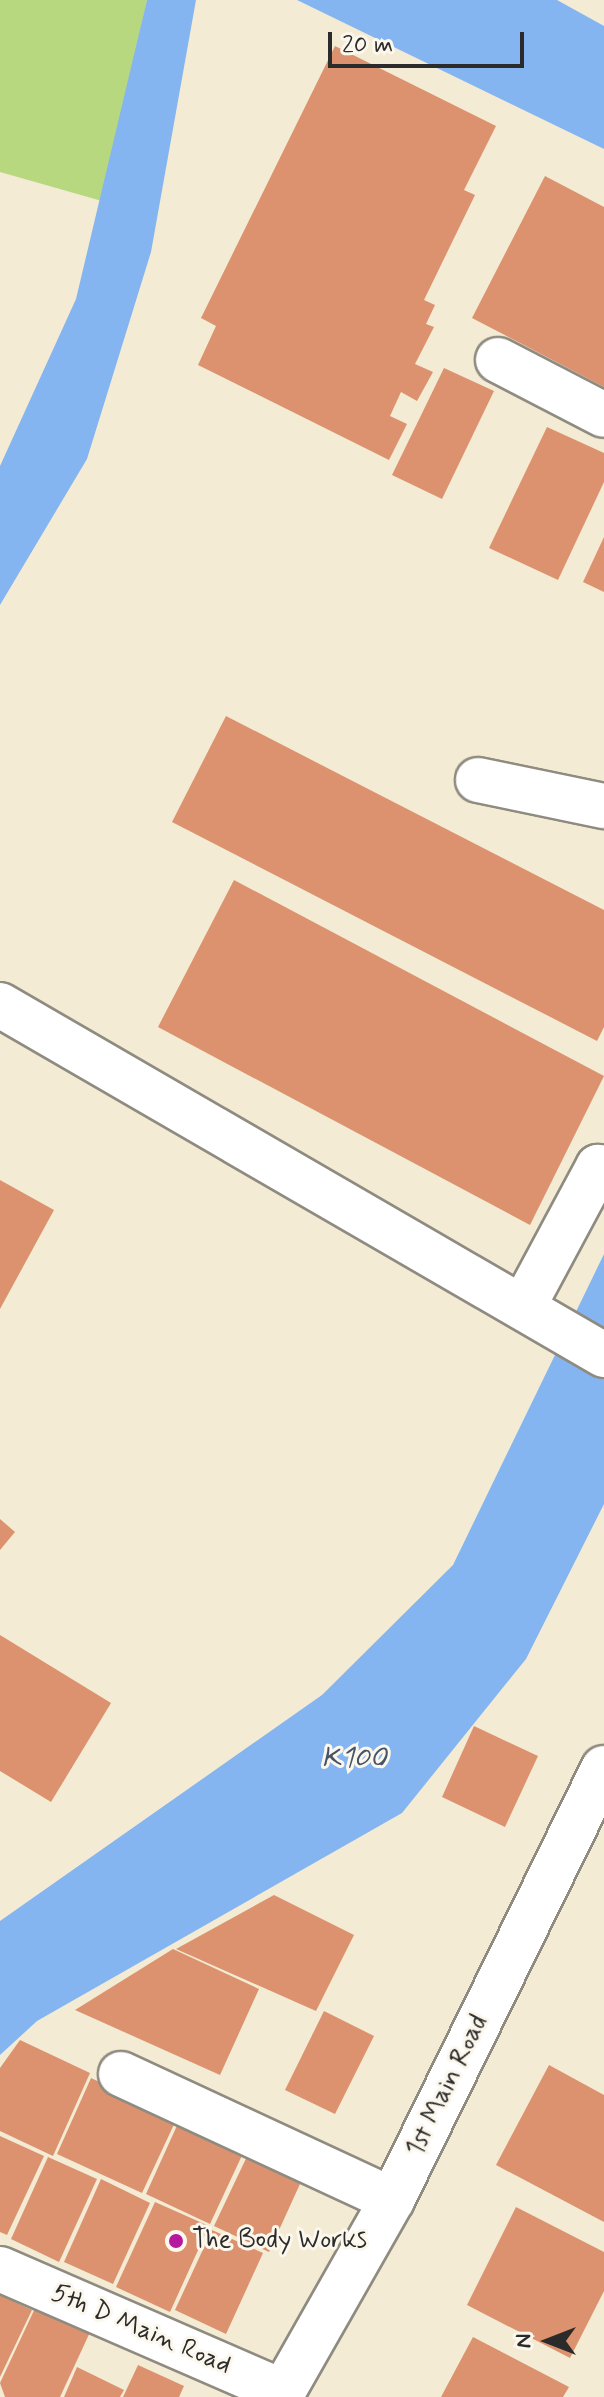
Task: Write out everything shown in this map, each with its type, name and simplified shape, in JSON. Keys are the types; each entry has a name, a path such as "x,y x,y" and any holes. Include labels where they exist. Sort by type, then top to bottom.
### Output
{"street":[{"path":"498,360 604,415"},
{"path":"478,780 604,806"},
{"path":"0,1005 604,1355"},
{"path":"523,1307 598,1167 604,1170"},
{"name":"1st Main Road","path":"281,2394 392,2200 604,1768"},
{"path":"121,2074 392,2200"},
{"name":"5th D Main Road","path":"0,2269 281,2394"}],"green space":[{"path":"0,0 147,0 102,201 0,172"}],"water":[{"path":"147,0 196,0 151,252 87,459 0,605 0,466 76,299"},
{"path":"297,0 557,0 604,26 604,149"},
{"name":"K100","path":"604,1254 604,1504 526,1659 402,1813 37,2021 0,2055 0,1921 322,1695 453,1565"}],"building":[{"path":"335,46 496,126 464,190 475,195 424,300 435,305 426,324 434,327 415,364 433,372 417,401 401,392 390,416 407,424 389,460 198,365 216,326 201,318"},
{"path":"545,176 604,207 604,387 472,318"},
{"path":"444,368 494,391 442,499 392,475"},
{"path":"547,427 604,453 604,482 558,580 489,548"},
{"path":"604,537 604,592 583,582"},
{"path":"226,716 604,910 604,1027 597,1041 172,822"},
{"path":"234,880 604,1076 530,1225 158,1027"},
{"path":"0,1180 54,1210 0,1309"},
{"path":"0,1519 15,1532 0,1550"},
{"path":"0,1635 111,1703 51,1802 0,1771"},
{"path":"474,1726 538,1756 505,1827 442,1797"},
{"path":"274,1895 354,1935 316,2011 176,1949"},
{"path":"173,1949 259,1989 220,2075 75,2010"},
{"path":"324,2011 374,2036 335,2114 285,2090"},
{"path":"20,2040 90,2073 53,2156 0,2131 0,2068"},
{"path":"549,2065 604,2095 604,2222 496,2165"},
{"path":"91,2078 177,2118 142,2193 57,2154"},
{"path":"180,2119 245,2149 210,2224 146,2194"},
{"path":"0,2136 44,2156 7,2235 0,2232"},
{"path":"251,2148 305,2173 269,2252 214,2226"},
{"path":"48,2157 97,2179 59,2262 11,2239"},
{"path":"101,2179 150,2203 113,2284 64,2262"},
{"path":"155,2202 209,2226 170,2312 116,2287"},
{"path":"516,2207 604,2252 604,2291 570,2358 467,2305"},
{"path":"212,2230 263,2253 226,2334 175,2310"},
{"path":"0,2295 32,2310 0,2377"},
{"path":"37,2304 91,2330 60,2397 5,2397 0,2383"},
{"path":"473,2337 569,2387 563,2397 441,2397"},
{"path":"138,2365 184,2386 179,2397 123,2397"},
{"path":"77,2367 124,2390 120,2397 64,2397"}],"place":[{"name":"The Body Works","path":"176,2241"}]}
